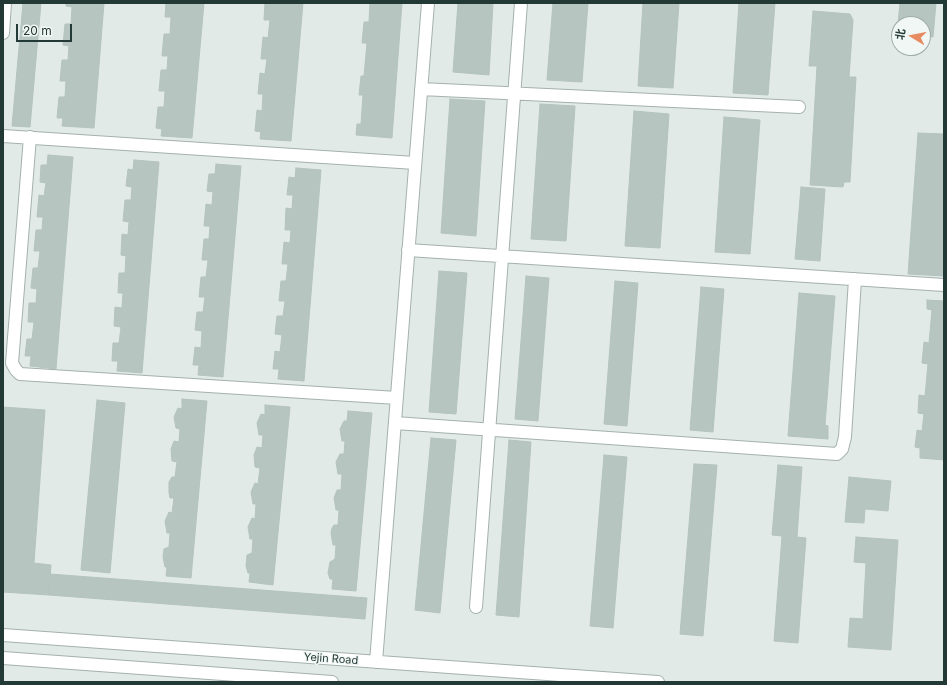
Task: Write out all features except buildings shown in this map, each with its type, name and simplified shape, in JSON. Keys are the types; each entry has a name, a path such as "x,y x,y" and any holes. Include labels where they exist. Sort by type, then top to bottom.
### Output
{"street":[{"path":"3,33 6,3"},
{"path":"376,662 428,3"},
{"path":"476,607 521,3"},
{"path":"421,89 799,107"},
{"path":"3,136 415,163"},
{"path":"30,137 12,363 20,374 397,398"},
{"path":"408,250 944,285"},
{"path":"395,423 837,454 842,449 846,438 855,279"},
{"name":"Yejin Road","path":"3,635 658,682"},
{"name":"Yejin Road","path":"3,658 332,682"}]}
